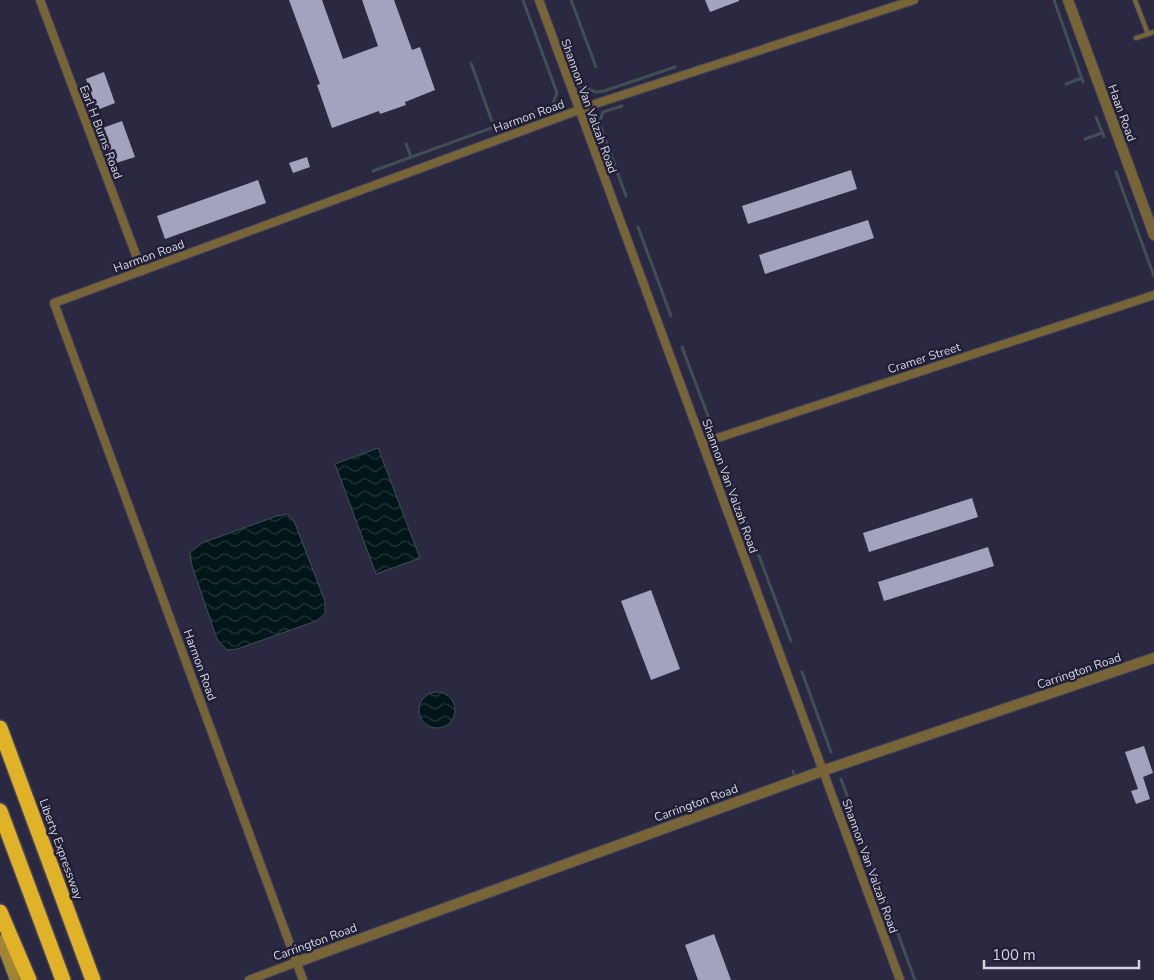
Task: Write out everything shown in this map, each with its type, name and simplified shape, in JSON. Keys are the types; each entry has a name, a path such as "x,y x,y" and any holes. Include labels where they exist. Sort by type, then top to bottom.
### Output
{"highway":[{"name":"Liberty Expressway","path":"0,728 94,980"},
{"path":"0,811 63,980"},
{"path":"0,912 29,980"}],"main road":[{"path":"0,940 14,980"}],"street":[{"name":"Earl H Burns Road","path":"40,0 142,271"},
{"name":"Shannon Van Valzah Road","path":"539,0 900,980"},
{"name":"Harmon Road","path":"297,962 54,303 579,110 914,0"},
{"name":"Haan Road","path":"1068,0 1154,234"},
{"name":"Cramer Street","path":"702,443 1154,295"},
{"name":"Carrington Road","path":"249,980 822,771 1154,658"},
{"path":"297,962 303,980"}],"lane":[{"path":"1135,0 1148,34"},
{"path":"1136,38 1154,32"}],"water":[{"path":"378,448 420,558 376,574 335,464"},
{"path":"287,514 294,521 325,601 325,614 316,621 237,649 227,650 217,639 192,566 190,553 202,543"},
{"path":"437,692 444,693 450,697 454,703 454,717 450,723 444,727 437,728 430,727 424,723 420,717 419,710 420,703 424,697 430,693"}],"building":[{"path":"289,0 322,0 343,59 378,46 362,0 394,0 412,50 420,47 435,90 405,102 406,105 380,114 379,111 332,128 317,85 320,84"},
{"path":"705,0 739,0 739,1 710,12"},
{"path":"104,72 115,103 97,110 86,79"},
{"path":"122,121 135,157 113,164 100,129"},
{"path":"307,157 310,167 293,173 289,163"},
{"path":"851,170 857,189 748,224 742,206"},
{"path":"258,180 266,203 165,239 157,216"},
{"path":"868,220 874,238 765,274 759,255"},
{"path":"972,498 978,517 869,552 863,533"},
{"path":"988,547 994,566 884,601 878,582"},
{"path":"651,590 680,669 651,680 621,601"},
{"path":"1144,746 1153,773 1143,777 1150,799 1136,804 1131,791 1138,789 1125,752"},
{"path":"714,934 731,980 698,980 685,945"}],"waterway":[{"path":"373,171 552,106 557,93 523,0"},
{"path":"571,0 596,67"},
{"path":"1054,0 1083,82"},
{"path":"471,63 494,127"},
{"path":"579,86 596,92 604,91 675,67"},
{"path":"1066,84 1082,78"},
{"path":"622,106 603,112 599,122 626,196"},
{"path":"1096,117 1104,137"},
{"path":"1085,139 1102,133"},
{"path":"406,144 411,157"},
{"path":"1116,172 1154,276"},
{"path":"638,227 671,316"},
{"path":"682,347 711,424"},
{"path":"720,451 747,524"},
{"path":"759,556 791,641"},
{"path":"802,672 831,752"},
{"path":"793,771 796,780"},
{"path":"841,779 915,980"}]}
